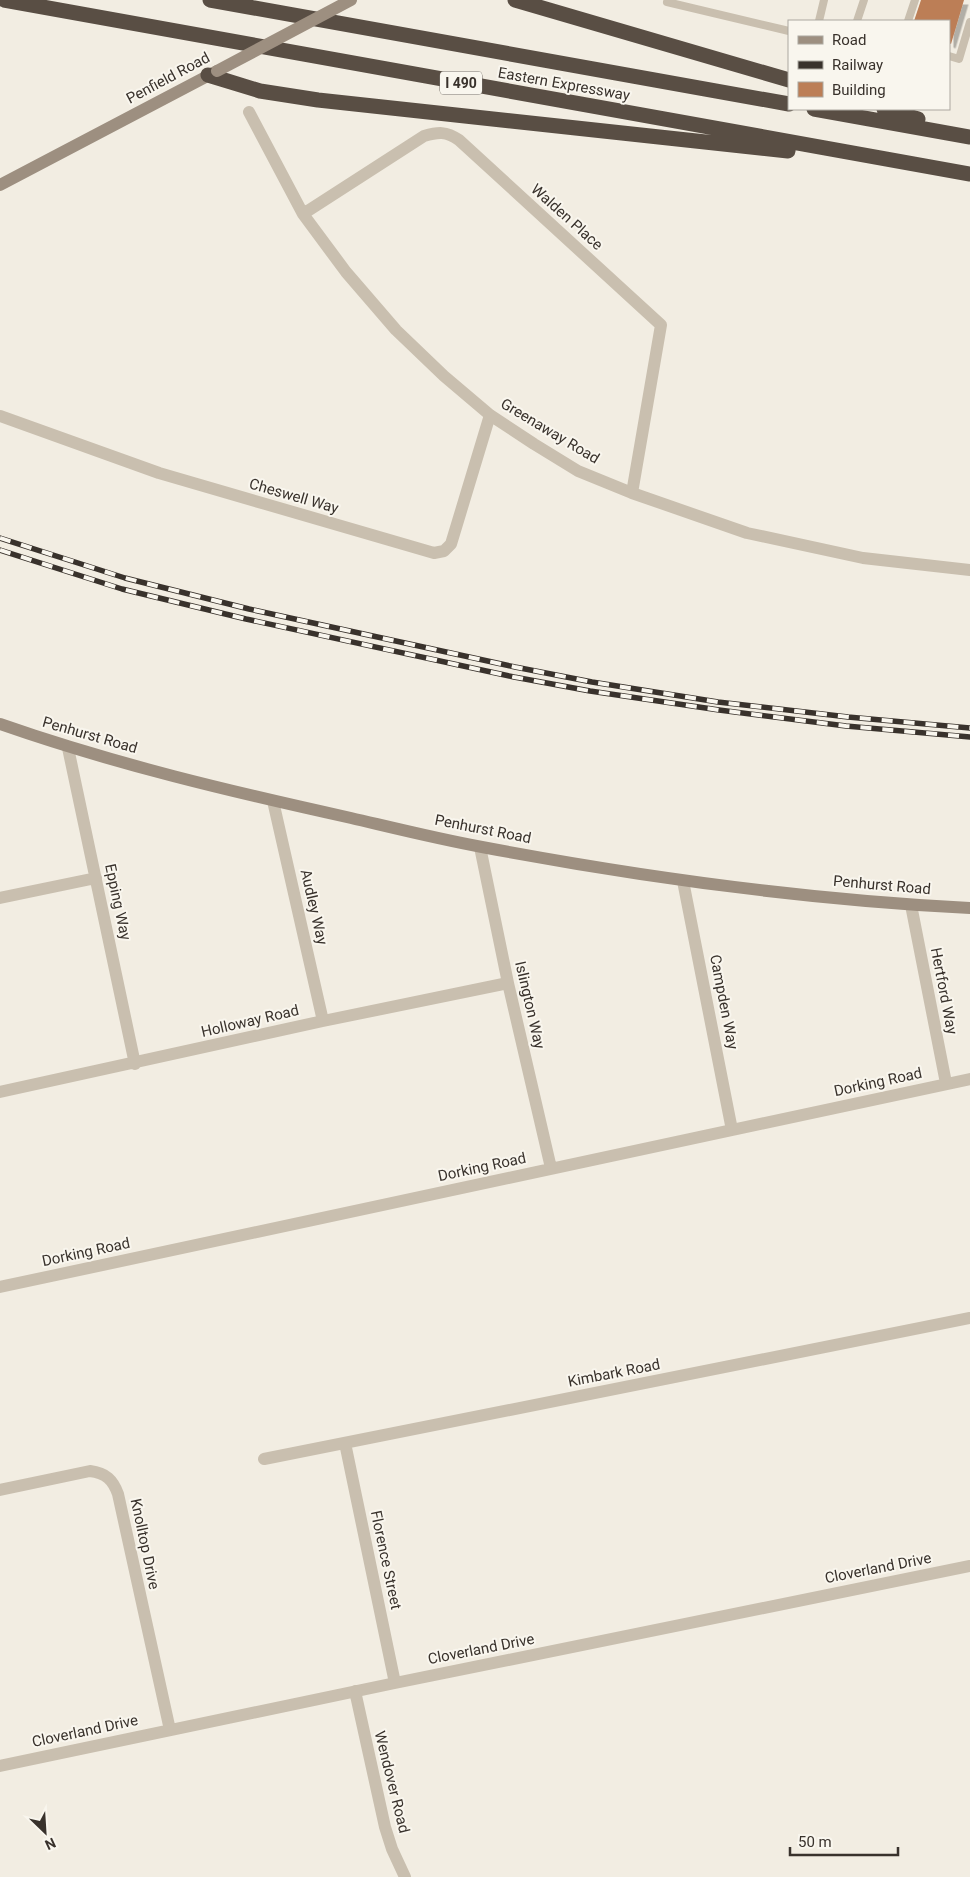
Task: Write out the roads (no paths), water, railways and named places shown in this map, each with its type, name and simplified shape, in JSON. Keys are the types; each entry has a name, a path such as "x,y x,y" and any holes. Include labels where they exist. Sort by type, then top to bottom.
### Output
{"highway":[{"name":"Eastern Expressway","path":"4,0 970,174"},
{"name":"Eastern Expressway","path":"210,0 788,104"},
{"path":"519,0 788,80"},
{"path":"213,73 260,90 318,100 917,165"},
{"path":"820,110 970,136"},
{"path":"887,110 970,136"}],"street":[{"name":"Penfield Road","path":"0,185 351,0"},
{"name":"Greenaway Road","path":"249,112 302,214 346,272 396,330 444,376 490,415 578,471 632,493 747,533 863,558 970,570"},
{"name":"Walden Place","path":"302,214 424,136 435,132 443,132 458,140 661,325 632,493"},
{"name":"Cheswell Way","path":"0,416 159,474 434,553 444,551 451,544 490,415"},
{"name":"Penhurst Road","path":"0,724 68,748 273,801 480,847 683,881 910,905 970,908"},
{"name":"Epping Way","path":"68,748 135,1064"},
{"name":"Audley Way","path":"273,801 323,1021"},
{"name":"Islington Way","path":"480,847 508,983 551,1168"},
{"path":"0,898 96,878"},
{"name":"Campden Way","path":"683,881 732,1130"},
{"name":"Hertford Way","path":"910,905 946,1083"},
{"name":"Holloway Road","path":"0,1092 135,1064 323,1021 508,983"},
{"name":"Dorking Road","path":"0,1286 970,1079"},
{"name":"Kimbark Road","path":"264,1459 970,1318"},
{"name":"Florence Street","path":"345,1443 395,1683"},
{"name":"Knolltop Drive","path":"0,1490 90,1471 105,1475 111,1480 118,1494 170,1730"},
{"name":"Cloverland Drive","path":"0,1766 395,1683 970,1566"},
{"name":"Wendover Road","path":"355,1692 385,1827 392,1849 405,1877"}],"lane":[{"path":"819,20 824,0"},
{"path":"857,20 864,0"},
{"path":"908,20 915,0"},
{"path":"667,2 788,31"},
{"path":"950,56 959,59 970,22"}],"railway":[{"path":"0,538 125,578 249,609 515,667 592,682 718,702 848,717 970,728"},
{"path":"0,550 122,589 246,619 514,677 590,691 719,710 846,726 970,737"}]}
